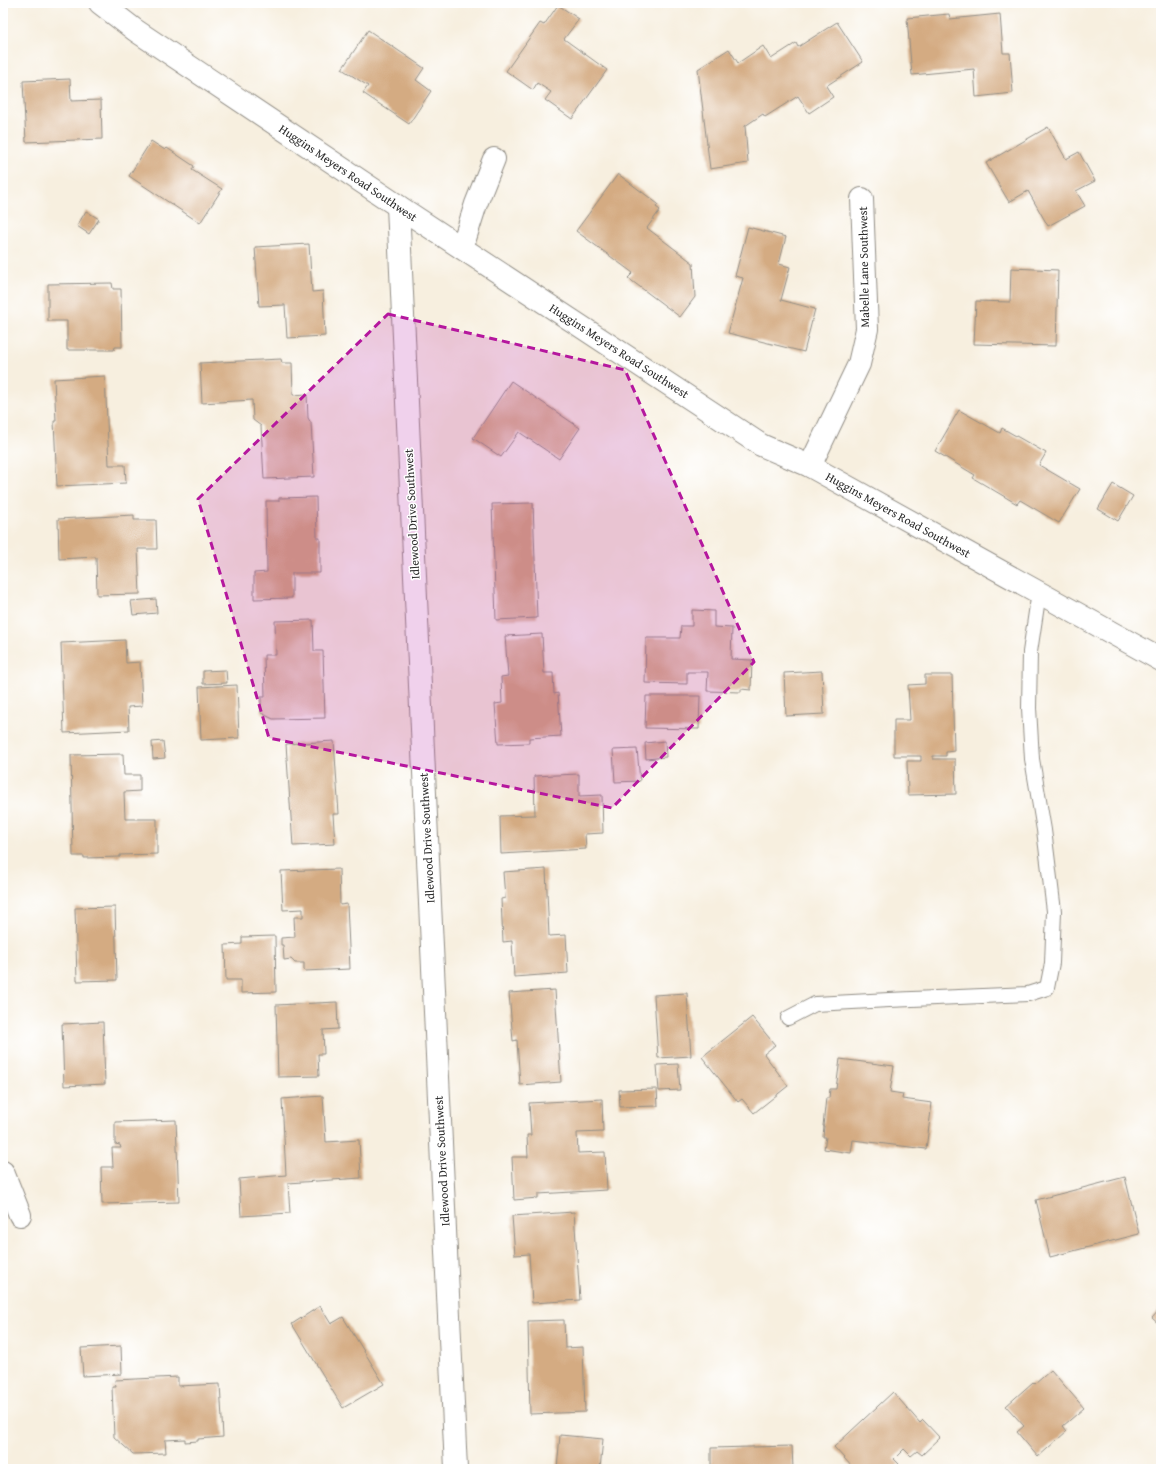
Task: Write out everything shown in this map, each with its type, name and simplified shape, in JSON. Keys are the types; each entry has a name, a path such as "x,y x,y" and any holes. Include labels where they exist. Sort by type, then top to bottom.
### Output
{"street":[{"name":"Huggins Meyers Road Southwest","path":"100,3 136,30 398,206 463,243 761,445 810,466 1161,660"},
{"path":"463,243 476,204 494,160"},
{"name":"Mabelle Lane Southwest","path":"810,466 859,364 867,329 862,199"},
{"name":"Idlewood Drive Southwest","path":"398,206 456,1469"},
{"path":"3,1172 20,1215"}],"lane":[{"path":"788,1018 815,1004 1028,994 1047,988 1052,963 1054,911 1044,830 1032,759 1028,708 1030,652 1039,592"}],"highlighted area":[{"path":"388,314 625,370 754,662 612,808 269,738 198,499"}],"building":[{"path":"558,5 579,19 564,39 607,70 572,119 545,100 551,92 537,83 533,90 506,71 540,23 544,25"},
{"path":"949,14 950,19 1000,14 1003,53 1010,53 1013,93 976,97 974,69 912,75 907,18"},
{"path":"837,22 863,62 826,86 833,97 809,113 798,96 765,117 763,114 745,126 748,163 710,169 698,69 729,49 738,63 763,46 771,59 796,43 798,47"},
{"path":"368,30 424,68 416,80 431,91 409,124 363,93 368,86 342,69"},
{"path":"70,79 71,101 101,100 102,139 26,142 23,81"},
{"path":"1048,127 1066,159 1079,152 1095,181 1076,191 1085,206 1048,226 1028,191 1009,202 986,163"},
{"path":"151,141 165,150 167,148 194,166 192,170 222,189 200,223 129,176"},
{"path":"618,174 658,204 656,207 660,210 647,228 693,263 695,297 680,317 628,278 633,273 576,231"},
{"path":"86,211 99,219 89,234 77,226"},
{"path":"748,227 786,237 779,264 790,267 781,300 815,309 804,352 728,333 743,278 735,276"},
{"path":"309,244 312,292 323,291 325,336 287,338 285,305 259,306 255,247"},
{"path":"1011,268 1058,270 1056,346 974,344 976,301 1010,302"},
{"path":"112,283 113,289 121,289 122,347 115,347 114,350 67,350 67,321 48,321 48,284"},
{"path":"281,359 282,363 292,363 293,395 307,394 308,418 311,423 314,477 264,479 261,426 253,420 252,400 202,403 200,363"},
{"path":"105,376 109,465 125,465 126,483 57,486 54,379"},
{"path":"511,381 580,428 559,459 519,432 501,457 473,438"},
{"path":"959,410 1000,433 1002,428 1046,453 1039,465 1080,489 1059,523 1020,500 1017,504 973,478 975,475 935,451"},
{"path":"1113,484 1133,496 1118,521 1098,509"},
{"path":"316,497 317,538 320,538 320,573 292,573 292,598 254,599 254,573 267,572 266,501 279,501 279,498"},
{"path":"533,503 537,618 496,620 492,504"},
{"path":"134,515 134,520 156,520 157,549 138,549 140,594 97,595 96,557 59,559 58,519"},
{"path":"156,599 157,613 133,615 131,601"},
{"path":"692,610 714,611 714,627 732,628 731,659 752,660 751,690 741,689 741,692 707,691 708,672 687,672 687,684 645,683 646,638 680,638 681,626 692,626"},
{"path":"313,620 314,651 323,651 325,718 273,719 261,713 261,697 265,697 264,655 276,655 275,621"},
{"path":"542,634 544,673 553,673 554,694 558,693 561,736 529,738 529,743 498,744 495,704 502,703 501,677 508,676 505,636"},
{"path":"125,640 126,663 140,662 142,706 128,707 129,730 64,733 61,643"},
{"path":"226,670 227,683 203,684 203,671"},
{"path":"822,671 824,714 786,716 784,673"},
{"path":"925,675 952,675 954,751 946,752 946,756 933,756 933,759 955,759 956,794 908,795 907,761 921,761 921,756 894,756 894,720 910,720 908,685 925,684"},
{"path":"237,685 239,738 201,740 199,687"},
{"path":"646,696 700,696 699,729 645,728"},
{"path":"163,741 165,758 153,759 152,742"},
{"path":"334,741 339,814 333,814 335,844 293,846 286,744"},
{"path":"665,741 666,757 646,759 645,743"},
{"path":"637,749 640,781 615,782 613,750"},
{"path":"123,754 124,775 140,775 140,791 124,792 125,819 157,819 157,854 84,858 84,856 73,856 71,755"},
{"path":"579,774 579,796 602,795 603,833 585,834 586,849 501,854 500,816 535,815 534,776"},
{"path":"339,869 340,905 347,904 350,969 304,971 304,963 295,963 291,959 284,960 281,938 295,937 294,917 303,917 303,909 283,910 281,871"},
{"path":"546,869 549,936 566,935 568,973 514,977 512,941 503,942 501,899 505,898 503,872"},
{"path":"115,907 117,980 77,981 75,908"},
{"path":"275,936 276,992 241,993 241,980 226,980 225,945 242,944 242,937"},
{"path":"555,990 561,1082 520,1085 517,1040 513,1041 509,993"},
{"path":"687,993 691,1056 658,1058 654,995"},
{"path":"337,1002 338,1029 323,1030 324,1054 318,1054 319,1076 278,1077 276,1005"},
{"path":"752,1017 775,1045 764,1054 788,1086 754,1113 742,1099 738,1102 702,1057"},
{"path":"103,1022 105,1084 64,1086 62,1024"},
{"path":"840,1059 894,1066 890,1092 903,1094 902,1099 932,1103 926,1149 853,1140 851,1153 824,1149 826,1137 823,1137 823,1126 826,1098 829,1098 830,1089 836,1089"},
{"path":"678,1064 680,1090 659,1091 657,1065"},
{"path":"657,1089 658,1106 620,1107 619,1090"},
{"path":"323,1096 326,1142 359,1140 361,1178 288,1183 290,1213 241,1216 239,1179 286,1175 282,1099"},
{"path":"602,1099 603,1132 577,1133 578,1153 605,1152 607,1190 538,1194 538,1198 514,1200 512,1157 528,1157 527,1135 531,1135 529,1103"},
{"path":"176,1120 179,1202 102,1204 101,1167 113,1167 112,1148 121,1148 120,1145 115,1144 115,1122"},
{"path":"1125,1177 1139,1234 1050,1257 1036,1200"},
{"path":"574,1212 580,1300 532,1303 529,1254 515,1255 512,1216"},
{"path":"320,1306 331,1324 343,1317 384,1384 343,1408 292,1324"},
{"path":"1161,1308 1161,1326 1152,1318"},
{"path":"564,1320 565,1348 583,1347 585,1412 530,1414 528,1321"},
{"path":"121,1346 122,1374 83,1376 81,1348"},
{"path":"1051,1370 1084,1408 1063,1426 1067,1431 1038,1457 1017,1432 1024,1426 1006,1406 1033,1382 1035,1384"},
{"path":"178,1377 178,1386 220,1384 223,1437 198,1439 198,1441 185,1442 185,1439 165,1440 166,1453 133,1454 114,1437 112,1387 116,1387 115,1380"},
{"path":"893,1392 920,1423 923,1420 940,1438 922,1455 917,1451 911,1456 904,1449 894,1459 899,1464 894,1469 854,1469 834,1447"},
{"path":"560,1435 603,1439 600,1469 557,1469"},
{"path":"792,1446 793,1469 711,1469 711,1448"}]}
